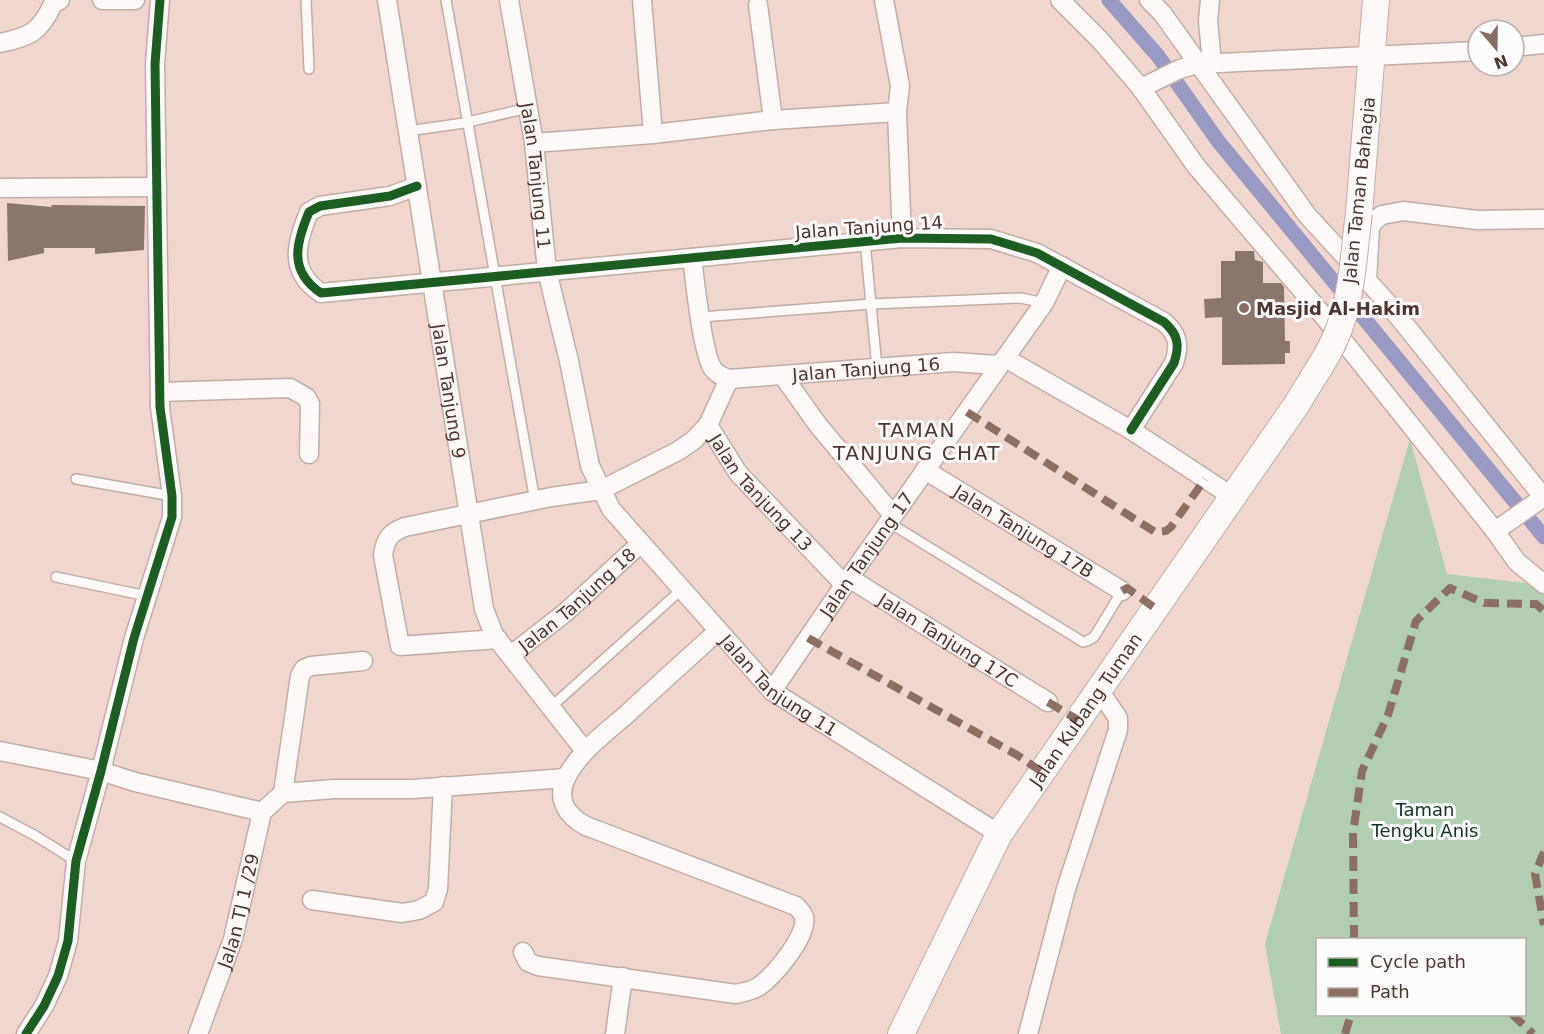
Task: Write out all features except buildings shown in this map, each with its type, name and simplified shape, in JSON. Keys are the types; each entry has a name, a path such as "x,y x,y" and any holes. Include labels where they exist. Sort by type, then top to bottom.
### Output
{"main road":[{"name":"Jalan Taman Bahagia","path":"1297,404 1320,366 1341,324 1349,285 1359,213 1376,0"},
{"name":"Jalan Kubang Tuman","path":"901,1034 999,834 1297,404"}],"street":[{"path":"0,43 19,39 37,30 46,19 52,4 60,0"},
{"path":"102,0 135,0"},
{"path":"26,1034 44,1006 58,976 68,941 76,861 134,638 172,517 172,496 160,407 155,64 160,0"},
{"name":"Jalan Tanjung 9","path":"387,0 484,609 494,635 585,751"},
{"name":"Jalan Tanjung 11","path":"509,0 534,143 547,271 569,361 590,466 611,509 717,632 772,691 999,834"},
{"path":"642,0 653,134"},
{"path":"884,0 899,77 897,112 902,238"},
{"path":"1060,0 1148,85 1196,166 1317,308 1496,531 1517,562 1544,584"},
{"path":"1149,0 1162,13 1196,65 1307,215 1385,300 1540,500 1496,531"},
{"path":"1196,65 1208,21 1210,0"},
{"path":"758,5 773,120"},
{"path":"1526,46 1544,44"},
{"path":"1148,85 1196,65 1466,51"},
{"path":"534,143 653,134 773,120 897,112"},
{"name":"Jalan Tanjung 14","path":"417,186 390,196 320,206 309,212 299,240 297,257 302,273 310,286 321,293 865,241 902,238 991,238 1037,253 1172,328 1178,339 1178,351 1174,363 1131,430"},
{"path":"0,188 157,187"},
{"path":"1367,281 1370,228 1374,220 1382,216 1403,211 1477,220 1544,219"},
{"path":"692,258 710,361 713,369 729,379"},
{"name":"Jalan Tanjung 17","path":"772,691 1044,303 1062,266"},
{"path":"1004,360 1131,430 1233,497"},
{"name":"Jalan Tanjung 16","path":"729,379 954,362 996,365 1004,360"},
{"path":"783,376 891,519"},
{"name":"Jalan Tanjung 13","path":"729,379 708,426 738,472 847,581"},
{"path":"160,392 290,388 306,397 310,404 309,454"},
{"path":"498,639 400,646 383,555 384,544 389,535 405,527 601,490 678,451 708,426"},
{"name":"Jalan Tanjung 17B","path":"925,470 1122,591"},
{"name":"Jalan Tanjung 18","path":"510,655 566,612 641,543"},
{"name":"Jalan Tanjung 17C","path":"847,581 1048,702"},
{"path":"523,952 528,962 538,966 736,994 749,992 760,985 787,957 804,929 804,915 796,906 586,826 574,820 565,808 562,794 566,778 585,751 717,632"},
{"path":"283,793 300,676 304,669 311,666 363,661"},
{"path":"1028,1034 1066,889 1118,730 1118,718 1099,690"},
{"path":"0,751 101,771 197,798 262,812 283,793 566,778"},
{"path":"312,900 402,913 419,910 434,902 438,889 443,786"},
{"name":"Jalan TJ 1 /29","path":"198,1034 233,939 262,812"},
{"path":"615,1034 623,977"}],"lane":[{"path":"306,0 309,69"},
{"path":"446,0 535,501"},
{"path":"408,131 468,122 528,108"},
{"path":"865,241 877,368"},
{"path":"701,317 871,304 1022,298 1044,303"},
{"path":"76,479 172,496"},
{"path":"891,519 1083,642 1088,642 1094,637 1122,591"},
{"path":"56,577 147,596"},
{"path":"551,707 681,590"},
{"path":"0,817 76,861"}],"green space":[{"name":"Taman Tengku Anis","path":"1410,439 1447,574 1526,583 1544,594 1544,1034 1281,1034 1265,944"}],"waterway":[{"path":"1109,0 1158,56 1218,141 1544,537"}],"marked path":[{"path":"967,412 1155,532 1166,531 1171,527 1205,479"},
{"path":"1122,591 1127,588 1155,608"},
{"path":"1354,938 1353,833 1362,771 1388,715 1416,621 1450,588 1484,603 1536,604 1544,611"},
{"path":"808,638 1017,755 1042,772"},
{"path":"1048,702 1078,720"},
{"path":"1544,852 1535,874 1544,925"},
{"path":"1345,1034 1350,1016"},
{"path":"1514,1016 1533,1034"}],"cycle path":[{"path":"26,1034 44,1006 58,976 68,941 76,861 134,638 172,517 172,496 160,407 155,64 160,0"},
{"path":"417,186 390,196 320,206 309,212 298,245 298,256 299,266 310,284 321,293 902,238 991,239 1037,253 1164,322 1172,331 1177,345 1174,363 1131,430"}],"place":[{"name":"Masjid Al-Hakim","path":"1244,308"}],"district":[{"name":"TAMAN TANJUNG CHAT","path":"917,442"}]}
